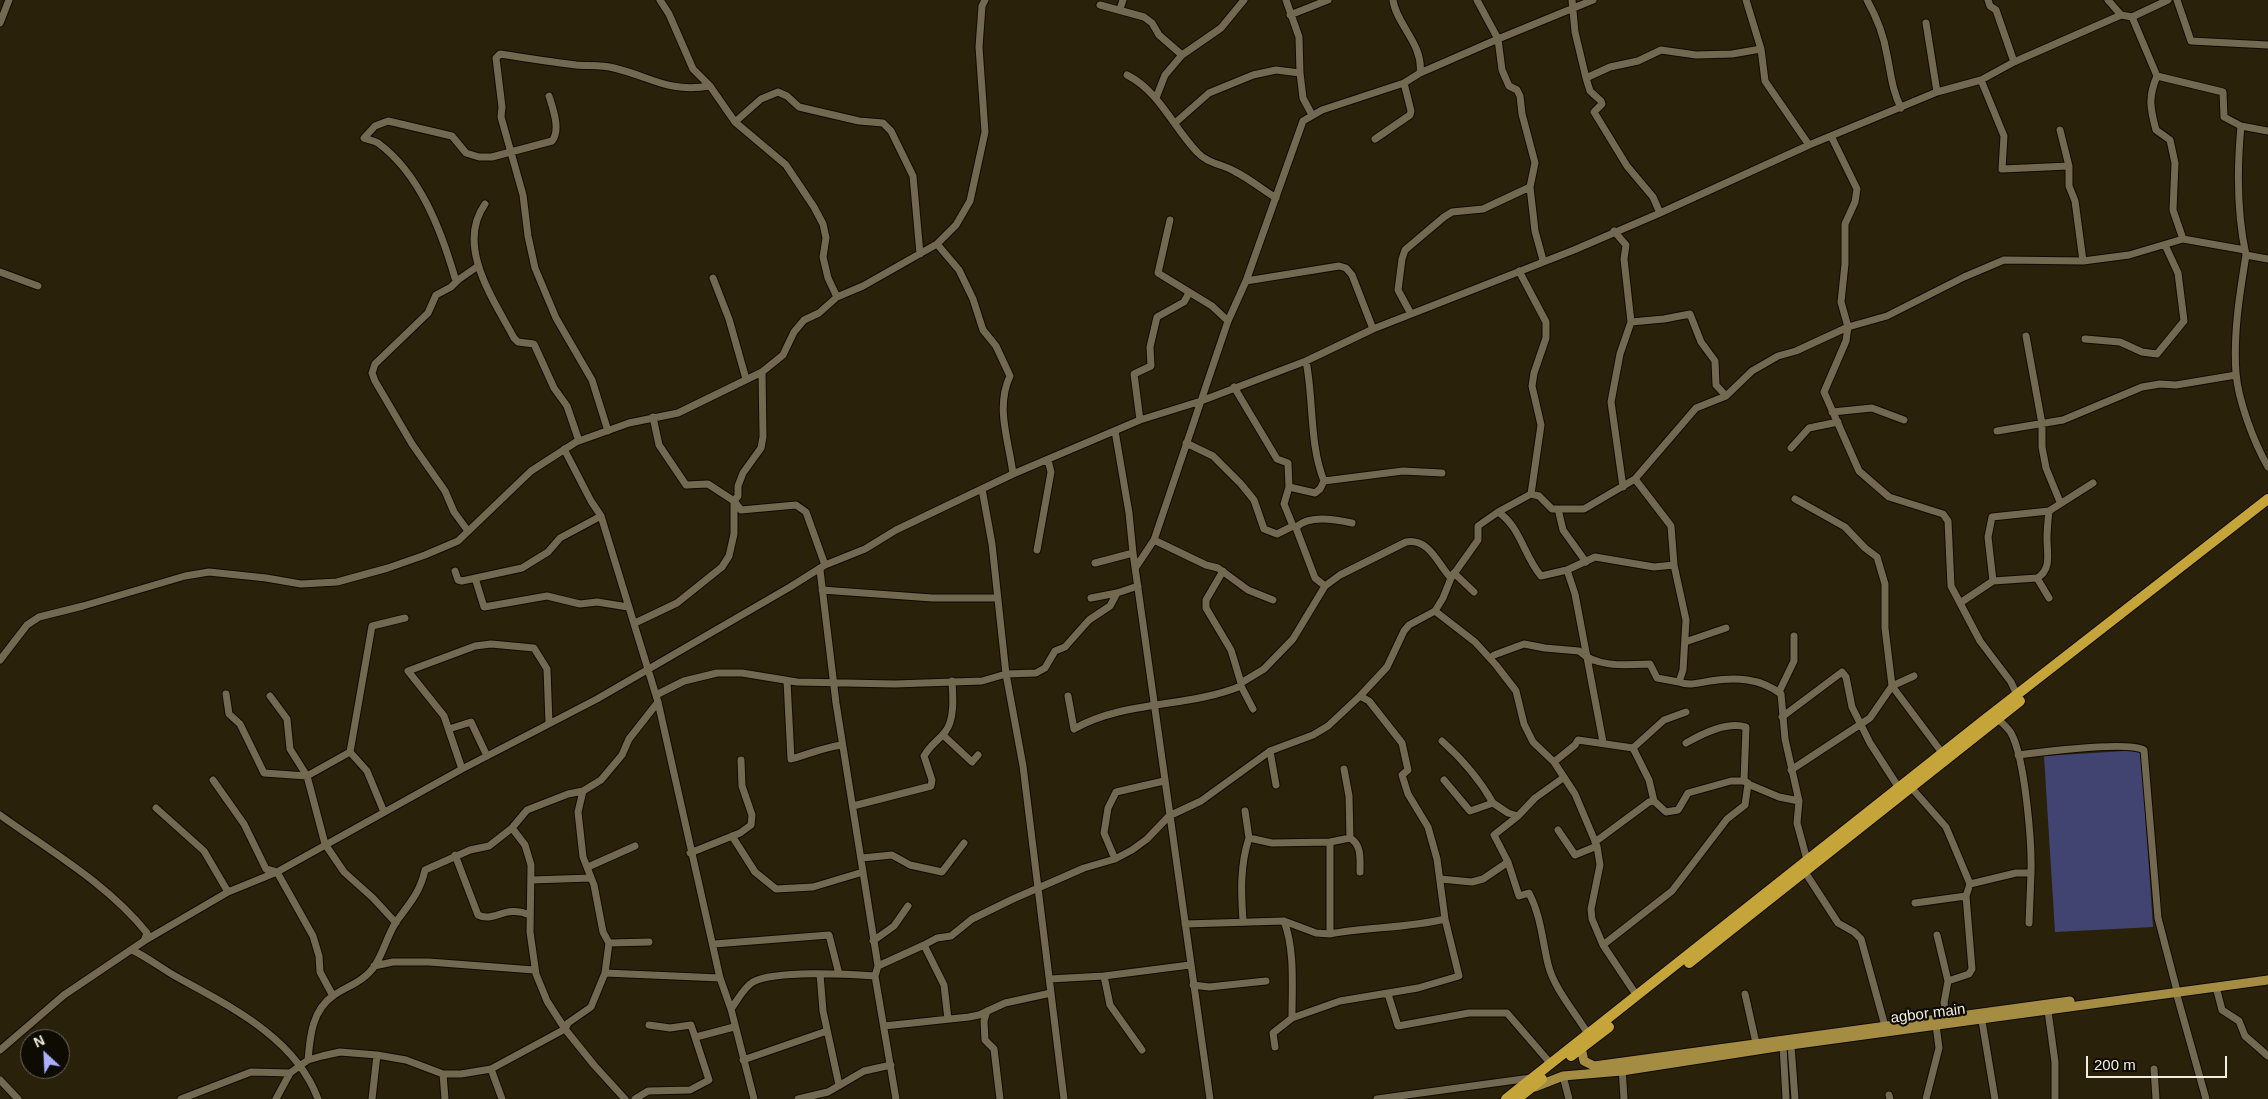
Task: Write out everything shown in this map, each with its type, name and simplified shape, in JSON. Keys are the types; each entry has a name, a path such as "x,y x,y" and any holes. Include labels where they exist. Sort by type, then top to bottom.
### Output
{"highway":[{"path":"1518,1099 1805,872 2017,695 2268,499"},
{"path":"1506,1099 1807,860 1998,719 2268,506"}],"main road":[{"name":"agbor main","path":"1530,1089 1563,1076 1593,1069 1936,1025 1982,1021 2268,974"},
{"name":"agbor main","path":"1622,1066 1756,1043 1947,1017 2176,989 2216,987 2268,980"},
{"path":"1581,1048 1584,1061 1593,1069"}],"street":[{"path":"0,23 9,0"},
{"path":"660,0 669,14 693,70 710,86 735,122 786,165 814,207 826,238 823,257 828,278 837,297"},
{"path":"0,660 27,625 39,617 155,584 209,572 301,584 337,582 388,568 425,555 458,541 531,471 564,449 579,441 630,422 678,413 762,372 783,355 794,332 804,320 819,313 837,297 863,286 937,244 956,225 970,200 985,132 979,47 982,6 985,0"},
{"path":"1120,9 1122,0"},
{"path":"1156,98 1165,75 1182,55 1221,28 1244,0"},
{"path":"1286,0 1290,16 1299,37 1303,98 1312,115"},
{"path":"1290,16 1328,0"},
{"path":"1393,0 1419,52 1422,64 1420,73"},
{"path":"1477,0 1498,39 1502,70 1509,86 1517,90 1520,96 1522,114 1535,163 1530,187 1535,231 1543,260"},
{"path":"1572,0 1575,32 1586,78 1590,91 1602,104 1594,112 1627,166 1653,197 1660,213"},
{"path":"1136,567 1154,540 1228,321 1246,281 1276,198 1295,137 1303,121 1312,115 1404,83 1420,73 1593,0"},
{"path":"1746,0 1761,49 1764,81 1809,146"},
{"path":"1867,0 1888,55 1890,77 1901,108"},
{"path":"1988,0 1990,6 1996,10 2014,62"},
{"path":"2108,0 2121,15"},
{"path":"0,1050 64,995 103,967 228,892 277,872 462,769 648,670 822,567 865,549 896,530 1013,474 1140,420 1201,401 1306,361 1373,329 1543,260 1574,250 1832,136 1938,92 1981,80 2014,62 2121,15 2132,17 2168,0"},
{"path":"2177,0 2191,41 2268,45"},
{"path":"1100,5 1144,17 1152,23 1159,35 1182,55"},
{"path":"2132,17 2157,76 2150,92 2152,111 2156,130 2170,140 2175,162 2173,210 2183,239"},
{"path":"1926,23 1938,92"},
{"path":"1586,78 1610,67 1638,61 1661,50 1696,55 1732,54 1761,49"},
{"path":"608,431 592,380 556,318 535,268 528,236 523,195 509,151 501,117 497,55 612,67 656,84 674,88 710,86"},
{"path":"1176,123 1209,94 1253,75 1276,70 1300,73"},
{"path":"1127,76 1136,80 1156,98 1197,152 1211,163 1233,171 1276,198"},
{"path":"2157,76 2220,90 2223,92 2224,118 2241,126 2268,131"},
{"path":"1981,80 2004,136 2002,169 2069,166"},
{"path":"1375,139 1410,115 1411,111 1404,83"},
{"path":"735,122 761,99 778,92 787,96 798,107 859,121 883,123 891,131 913,176 920,254"},
{"path":"458,280 440,230 418,187 387,151 376,142 364,138 375,126 388,121 452,136 466,153 480,157 492,157 509,151 546,144 556,136 555,118 549,96"},
{"path":"2241,126 2239,152 2240,214 2246,252 2242,273 2236,375 2247,419 2256,444 2268,467"},
{"path":"2060,130 2069,166 2069,186 2075,201 2083,261"},
{"path":"1832,136 1858,189 1855,202 1845,224 1845,264 1841,302 1848,327 1846,341 1824,392 1859,471 1889,497 1943,514 1948,521 1951,586 1980,641 2011,682 2017,695"},
{"path":"1411,314 1398,290 1405,250 1444,216 1452,212 1483,209 1530,187"},
{"path":"485,204 480,211 475,234 478,266 514,338 518,342 534,344 542,357 554,388 567,406 579,441"},
{"path":"1170,220 1158,273 1166,276 1189,294 1212,306 1228,321"},
{"path":"1614,231 1626,244 1624,259 1631,322 1620,354 1611,402 1623,487"},
{"path":"878,966 937,938 951,936 972,919 1039,888 1092,865 1115,859 1147,839 1169,816 1202,801 1270,751 1312,735 1328,726 1387,667 1404,630 1409,625 1435,611 1443,598 1452,576 1478,540 1478,526 1498,512 1531,494 1538,496 1552,509 1584,509 1623,487 1636,479 1696,408 1726,396 1752,370 1778,356 1796,351 1848,327 1887,316 1964,277 2004,260 2083,261 2129,255 2183,239 2246,252 2268,259"},
{"path":"937,244 959,270 983,330 996,346 1010,376 1003,399 1003,421 1013,474"},
{"path":"2086,339 2120,342 2142,352 2157,354 2184,321 2178,273 2165,245"},
{"path":"468,531 454,512 445,491 412,444 372,373 375,364 428,313 436,295 451,287 478,266"},
{"path":"1246,281 1339,266 1346,268 1352,275 1373,329"},
{"path":"1519,271 1546,322 1548,331 1534,373 1532,386 1541,425 1531,494"},
{"path":"0,272 38,286"},
{"path":"712,278 729,319 746,379"},
{"path":"1140,420 1134,374 1151,366 1150,347 1157,317 1184,302 1189,294"},
{"path":"1631,322 1690,314 1701,342 1715,361 1716,385 1726,396"},
{"path":"2026,336 2042,424 2042,447 2046,468 2060,502"},
{"path":"1306,361 1310,384 1312,419 1320,472 1324,481"},
{"path":"635,623 677,603 722,567 732,547 734,502 738,496 743,473 758,453 762,442 762,372"},
{"path":"1997,431 2063,420 2142,387 2236,375"},
{"path":"1234,387 1277,459 1288,462 1290,488 1284,504 1315,578 1325,586"},
{"path":"1832,412 1872,408 1904,420"},
{"path":"653,417 659,445 686,485 708,484 734,502 741,510 796,505 806,512 822,567 822,590 842,745 862,858 878,966 875,976 896,1099"},
{"path":"1791,448 1809,428 1838,422"},
{"path":"1115,432 1129,513 1133,553 1156,706 1164,781 1210,1099"},
{"path":"1186,443 1213,456 1241,484 1254,500 1264,529 1277,534 1300,524 1319,519 1352,523"},
{"path":"564,449 591,502 601,516 628,607 635,623 635,633 657,698 690,853 714,944 720,978 731,1009 734,1027 754,1099"},
{"path":"1038,550 1051,472 1048,460"},
{"path":"1290,488 1315,493 1324,481 1403,471 1442,473"},
{"path":"1636,479 1671,526 1674,565 1686,620 1683,670 1679,682"},
{"path":"1993,581 1988,537 1992,517 2049,511 2060,502 2093,483"},
{"path":"982,489 992,544 1006,674 1023,766 1064,1099"},
{"path":"1795,499 1845,527 1865,548 1877,557 1885,584 1885,628 1892,686 1944,754"},
{"path":"1558,509 1563,530 1586,562"},
{"path":"1960,603 1993,581 2042,576 2049,559 2047,538 2049,511"},
{"path":"1498,512 1512,523 1532,566 1541,576 1567,570 1595,557 1654,567 1674,565"},
{"path":"455,572 458,580 522,568 548,552 560,538 601,516"},
{"path":"1154,540 1223,571 1248,590 1273,600"},
{"path":"1068,696 1074,729 1101,716 1227,692 1264,669 1293,639 1325,586 1352,569 1411,541 1427,547 1452,576 1474,592"},
{"path":"1095,563 1133,553"},
{"path":"1567,570 1575,594 1603,742"},
{"path":"1223,571 1206,600 1206,608 1231,650 1241,685 1253,709"},
{"path":"476,578 484,607 547,596 580,604 597,602 628,607"},
{"path":"2037,578 2049,598"},
{"path":"1091,598 1118,593 1138,586"},
{"path":"822,590 932,598 997,598"},
{"path":"308,1060 309,1039 314,1018 333,996 363,979 374,966 396,923 408,909 423,880 425,870 455,856 489,846 512,828 526,810 568,794 583,791 601,780 622,755 636,729 657,698 684,681 717,673 742,673 787,681 895,684 982,681 1006,674 1036,673 1045,668 1055,651 1065,647 1089,620 1110,606 1118,593"},
{"path":"1435,611 1475,642 1516,691 1524,724 1533,742 1554,762 1575,794 1596,844 1600,865 1592,908 1592,919 1603,945 1637,996"},
{"path":"350,752 372,626 405,618"},
{"path":"1685,642 1726,628"},
{"path":"1779,692 1794,661 1794,636"},
{"path":"462,769 444,716 408,671 475,646 491,644 534,648 546,669 549,722"},
{"path":"1494,655 1524,644 1579,651 1587,659 1619,666 1650,664 1657,678 1679,682 1692,684 1724,679 1764,682 1781,694 1782,717 1791,770 1799,801 1797,823 1807,860"},
{"path":"1782,717 1842,672 1846,677 1852,707 1870,743 1906,786 1946,828 1970,884 1966,896 1972,969 1964,976 1948,981"},
{"path":"1791,770 1870,718 1892,686 1914,676"},
{"path":"787,681 791,759 812,754 826,747 842,745"},
{"path":"853,806 870,804 930,786 932,780 924,756 937,738 943,735 950,718 952,681"},
{"path":"226,694 229,714 240,724 264,773 307,776 350,752"},
{"path":"270,696 286,719 290,749 307,776 325,844 344,872 373,898 396,923"},
{"path":"1274,1047 1273,1033 1292,1018 1340,1001 1371,994 1388,994 1418,988 1459,976 1445,919 1440,879 1428,827 1408,794 1402,774 1408,770 1402,743 1369,701 1360,696"},
{"path":"1632,748 1664,720 1686,712"},
{"path":"1998,719 2011,732 2018,755 2029,828 2031,873 2030,923"},
{"path":"448,730 471,722 486,756"},
{"path":"1603,945 1672,891 1727,819 1745,805 1746,727 1740,725 1718,728 1686,743"},
{"path":"943,735 972,762 978,756"},
{"path":"1554,762 1575,745 1578,740 1603,742 1632,748"},
{"path":"1442,741 1457,754 1485,789 1493,803 1508,813 1518,816"},
{"path":"2018,755 2095,748 2129,747 2144,750 2158,918 2196,1070 2206,1099"},
{"path":"1632,748 1649,780 1654,801 1666,812 1678,810 1688,793 1731,781 1746,782 1778,797 1799,801"},
{"path":"1270,751 1276,785"},
{"path":"350,752 367,771 384,812"},
{"path":"690,853 732,836 751,825 752,814 742,786 741,760"},
{"path":"1344,769 1349,796 1350,838"},
{"path":"1563,778 1535,798 1518,816 1494,835 1508,862 1519,896 1529,893 1535,904 1548,964 1555,982 1588,1034"},
{"path":"213,780 244,824 266,869 277,872 313,936 319,956 320,972 333,996"},
{"path":"1444,780 1470,811 1493,803"},
{"path":"1115,859 1104,833 1108,808 1116,792 1164,781"},
{"path":"276,1099 290,1073 299,1066 308,1060 340,1052 406,1060 443,1074 491,1069 565,1028 568,1023 591,1007 605,973 609,944 602,932 591,878 584,856 578,812 583,791"},
{"path":"1558,830 1575,855 1596,844 1649,802 1654,801"},
{"path":"156,808 204,851 228,892"},
{"path":"1243,921 1241,872 1243,854 1248,838 1245,811"},
{"path":"0,815 78,870 134,917 147,933 144,941"},
{"path":"512,828 525,845 532,880 529,888 530,932 534,970 547,1001 565,1028 622,1098"},
{"path":"732,836 755,872 776,889 813,887 863,872"},
{"path":"1248,838 1272,843 1330,842 1350,838 1356,842 1360,854 1360,872"},
{"path":"1330,842 1330,934"},
{"path":"862,858 892,855 910,865 942,872 964,843"},
{"path":"588,867 635,846"},
{"path":"455,856 478,915 487,918 509,910 522,911 530,915"},
{"path":"1440,879 1472,882 1483,879 1508,862"},
{"path":"1805,872 1838,923 1854,932 1861,939 1885,1026"},
{"path":"1970,884 2016,873 2031,873"},
{"path":"532,880 591,878"},
{"path":"1915,903 1966,896"},
{"path":"522,911 530,906"},
{"path":"873,941 894,926 908,906"},
{"path":"1185,924 1284,920 1316,932 1330,934 1404,924 1424,924 1445,919"},
{"path":"1284,920 1288,932 1292,973 1292,1018"},
{"path":"1288,932 1298,926"},
{"path":"714,944 829,934 839,974"},
{"path":"1937,935 1948,981 1944,1003 1947,1017"},
{"path":"609,944 649,942"},
{"path":"924,945 944,985 948,1019"},
{"path":"132,950 270,1033 311,1082 318,1099"},
{"path":"374,966 393,962 429,962 534,970"},
{"path":"1050,979 1104,976 1190,966"},
{"path":"605,973 720,978"},
{"path":"731,1009 751,983 765,978 820,974 875,976"},
{"path":"820,974 827,1031 839,1085"},
{"path":"1104,976 1110,1005 1142,1050"},
{"path":"1193,986 1209,988 1266,981"},
{"path":"2216,987 2222,1010 2239,1021 2248,1040 2268,1056"},
{"path":"884,1026 979,1015 1005,1003 1051,993"},
{"path":"1388,994 1398,1026 1469,1013 1507,1013 1551,1064"},
{"path":"1746,994 1756,1043"},
{"path":"987,1011 984,1021 985,1040 994,1049 1000,1099"},
{"path":"2048,1011 2055,1062 2055,1099"},
{"path":"1982,1021 1995,1099"},
{"path":"635,1099 648,1091 690,1090 709,1080 691,1025 670,1028 648,1026"},
{"path":"1926,1099 1939,1048 1936,1025"},
{"path":"696,1037 734,1027"},
{"path":"743,1060 827,1031"},
{"path":"1786,1099 1787,1045"},
{"path":"1787,1045 1794,1099"},
{"path":"372,1099 377,1055"},
{"path":"798,1099 828,1092 864,1071 891,1065"},
{"path":"1622,1066 1624,1099"},
{"path":"491,1069 502,1099"},
{"path":"2154,1069 2156,1099"},
{"path":"181,1099 251,1072 290,1073"},
{"path":"443,1074 445,1099"},
{"path":"1563,1076 1569,1099"},
{"path":"1377,1099 1534,1078"},
{"path":"0,1080 18,1099"}],"shaded area":[{"path":"2141,750 2153,927 2055,932 2044,756"}]}
